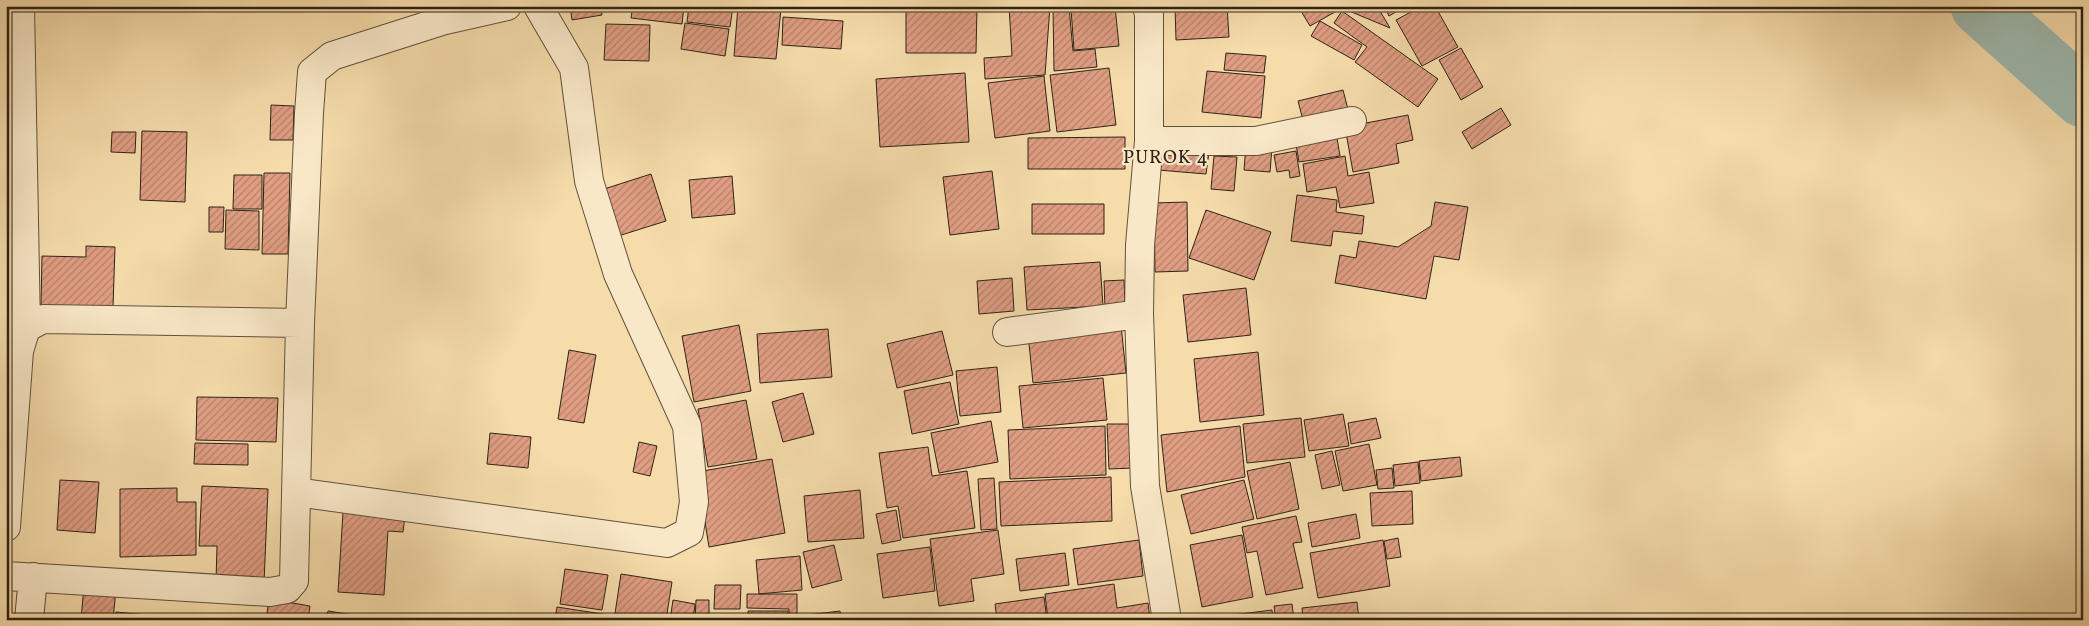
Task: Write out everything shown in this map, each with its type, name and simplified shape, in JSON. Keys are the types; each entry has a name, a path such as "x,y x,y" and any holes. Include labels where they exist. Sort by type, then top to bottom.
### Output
{"street":[{"path":"6,527 18,351 26,328 20,6"},
{"path":"6,576 270,592 287,590 294,581 300,323 312,72 332,56 445,13 507,6"},
{"path":"296,492 667,543 689,532 694,502 687,426 618,274 589,181 574,68 538,6"},
{"path":"1147,6 1149,15 1149,141 1140,245 1139,314 1145,486 1168,620"},
{"path":"1149,141 1256,141 1352,121"},
{"path":"1008,332 1139,314"},
{"path":"26,328 43,319 300,323"},
{"path":"29,620 33,577"}],"building":[{"path":"570,6 601,6 602,15 572,20"},
{"path":"633,6 684,6 682,24 631,18"},
{"path":"689,6 733,6 730,27 687,22"},
{"path":"738,6 781,9 776,59 734,56"},
{"path":"906,6 977,6 976,53 906,53"},
{"path":"1009,6 1050,6 1045,75 985,79 984,58 1012,56"},
{"path":"1115,6 1119,46 1074,50 1071,9"},
{"path":"1175,6 1227,6 1229,37 1176,40"},
{"path":"1298,6 1377,6 1390,28 1342,8 1310,26"},
{"path":"1384,6 1406,6 1389,16"},
{"path":"1422,6 1435,6 1458,47 1422,66 1396,20"},
{"path":"1069,7 1073,51 1095,49 1097,67 1054,71 1053,8"},
{"path":"1342,11 1438,79 1418,107 1355,62 1367,47 1334,23"},
{"path":"783,17 843,21 841,49 782,45"},
{"path":"1320,21 1362,45 1354,60 1311,36"},
{"path":"685,23 729,29 725,56 681,49"},
{"path":"606,24 650,25 649,61 604,60"},
{"path":"1461,48 1483,87 1461,100 1439,60"},
{"path":"1226,53 1266,56 1264,73 1224,70"},
{"path":"1109,68 1116,125 1057,132 1050,75"},
{"path":"1207,71 1265,76 1261,118 1202,112"},
{"path":"965,73 969,142 880,147 876,79"},
{"path":"1044,76 1050,131 995,138 988,83"},
{"path":"1343,90 1350,117 1305,128 1298,101"},
{"path":"271,105 294,106 293,140 270,140"},
{"path":"1501,108 1511,125 1472,149 1462,132"},
{"path":"1408,115 1413,140 1396,144 1399,163 1353,172 1345,127"},
{"path":"142,131 187,132 185,202 140,200"},
{"path":"112,132 136,132 135,153 111,152"},
{"path":"1336,132 1340,156 1299,162 1295,139"},
{"path":"1125,137 1125,169 1028,169 1028,138"},
{"path":"1246,145 1272,147 1270,172 1244,170"},
{"path":"1160,148 1209,152 1206,174 1158,170"},
{"path":"1296,151 1300,176 1290,178 1289,170 1277,172 1274,155"},
{"path":"1214,156 1237,157 1234,191 1211,189"},
{"path":"1345,156 1348,176 1369,172 1374,203 1340,208 1336,187 1307,192 1303,164"},
{"path":"992,171 999,229 950,235 943,177"},
{"path":"264,173 290,173 288,254 262,254"},
{"path":"651,174 666,221 615,237 601,190"},
{"path":"234,175 262,175 262,209 233,209"},
{"path":"732,176 735,214 692,218 689,180"},
{"path":"1297,195 1337,200 1336,212 1364,216 1362,234 1333,231 1331,246 1291,241"},
{"path":"1187,202 1188,271 1155,272 1154,203"},
{"path":"1435,202 1468,207 1459,260 1434,256 1426,299 1335,283 1340,255 1356,258 1359,241 1398,247 1431,226"},
{"path":"1032,204 1104,204 1104,234 1032,234"},
{"path":"209,207 224,207 223,232 209,232"},
{"path":"226,210 259,211 259,250 225,249"},
{"path":"1206,210 1271,232 1254,280 1189,258"},
{"path":"86,246 115,247 113,307 41,306 42,256 86,257"},
{"path":"1100,262 1103,306 1027,310 1024,267"},
{"path":"1012,278 1014,311 979,314 977,281"},
{"path":"1124,280 1125,306 1105,308 1104,281"},
{"path":"1246,288 1251,335 1188,342 1183,295"},
{"path":"739,325 751,391 694,402 682,336"},
{"path":"1121,325 1126,373 1033,383 1028,334"},
{"path":"828,329 832,377 760,383 757,334"},
{"path":"942,331 953,375 897,388 887,344"},
{"path":"569,350 596,355 584,423 558,419"},
{"path":"1258,352 1264,415 1200,422 1194,359"},
{"path":"997,367 1001,412 960,416 956,371"},
{"path":"1103,378 1107,420 1023,428 1019,386"},
{"path":"950,382 959,424 912,434 904,391"},
{"path":"803,393 814,434 783,442 772,402"},
{"path":"197,397 278,398 276,442 196,440"},
{"path":"746,400 757,459 708,467 698,409"},
{"path":"1343,414 1349,446 1309,451 1304,420"},
{"path":"1301,418 1305,457 1247,463 1243,424"},
{"path":"1376,418 1381,438 1351,444 1348,423"},
{"path":"991,421 998,462 939,473 931,433"},
{"path":"1107,424 1132,424 1134,468 1109,469"},
{"path":"1105,426 1106,475 1010,479 1008,430"},
{"path":"1240,426 1245,477 1167,492 1161,435"},
{"path":"490,433 531,437 528,468 487,464"},
{"path":"639,442 657,446 650,476 633,472"},
{"path":"195,443 248,444 248,465 194,464"},
{"path":"1369,444 1377,485 1343,491 1335,451"},
{"path":"928,447 932,476 967,471 975,528 903,538 898,506 887,508 879,453"},
{"path":"1332,451 1340,485 1322,489 1315,455"},
{"path":"1460,457 1462,476 1421,481 1419,461"},
{"path":"772,459 785,533 709,547 697,472"},
{"path":"1290,462 1299,509 1257,519 1247,471"},
{"path":"1418,462 1420,483 1395,486 1393,465"},
{"path":"1392,468 1394,488 1378,489 1376,470"},
{"path":"1111,477 1112,521 1001,526 999,482"},
{"path":"994,478 997,529 981,530 978,479"},
{"path":"60,480 99,482 95,533 57,530"},
{"path":"1244,480 1254,519 1191,534 1181,495"},
{"path":"202,486 268,489 264,583 216,582 217,546 199,546"},
{"path":"177,488 177,502 196,502 196,555 120,557 120,489"},
{"path":"860,490 864,538 808,542 804,496"},
{"path":"1412,491 1413,524 1372,526 1370,493"},
{"path":"896,510 901,540 882,544 876,514"},
{"path":"343,512 405,515 403,532 388,531 384,595 338,592"},
{"path":"1356,514 1360,538 1312,547 1308,523"},
{"path":"1296,516 1302,542 1293,543 1303,588 1266,595 1257,551 1247,553 1242,527"},
{"path":"998,530 1004,574 971,579 974,601 939,606 930,539"},
{"path":"1242,535 1253,597 1202,607 1190,545"},
{"path":"1398,538 1401,557 1387,559 1384,541"},
{"path":"1139,540 1143,576 1078,585 1073,549"},
{"path":"1383,540 1390,586 1318,598 1310,553"},
{"path":"834,545 842,580 812,588 803,552"},
{"path":"930,547 935,591 883,598 877,554"},
{"path":"1065,553 1069,585 1020,591 1016,559"},
{"path":"800,556 802,590 759,594 756,560"},
{"path":"565,569 608,575 602,610 560,604"},
{"path":"621,574 672,582 666,620 614,620"},
{"path":"1114,584 1117,608 1148,603 1150,620 1048,620 1045,594"},
{"path":"715,585 741,585 740,609 714,609"},
{"path":"84,586 116,589 113,620 81,620"},
{"path":"747,594 797,594 797,620 789,620 789,609 747,608"},
{"path":"1044,597 1047,620 997,620 995,604"},
{"path":"269,599 310,606 308,620 266,620"},
{"path":"673,600 695,604 693,620 670,620"},
{"path":"696,600 709,600 709,620 695,620"},
{"path":"1357,602 1359,620 1303,620 1302,608"},
{"path":"1292,604 1294,620 1276,620 1274,606"},
{"path":"557,607 609,615 608,620 555,620"},
{"path":"1272,610 1273,620 1193,620"},
{"path":"328,611 354,615 353,620 326,620"},
{"path":"748,611 788,611 788,620 748,620"},
{"path":"840,611 841,620 800,620 799,616"},
{"path":"116,612 156,616 155,620 116,620"},
{"path":"711,615 739,615 739,620 711,620"}],"waterway":[{"path":"1980,6 2083,98"}],"district":[{"name":"PUROK 4","path":"1166,156"}]}
